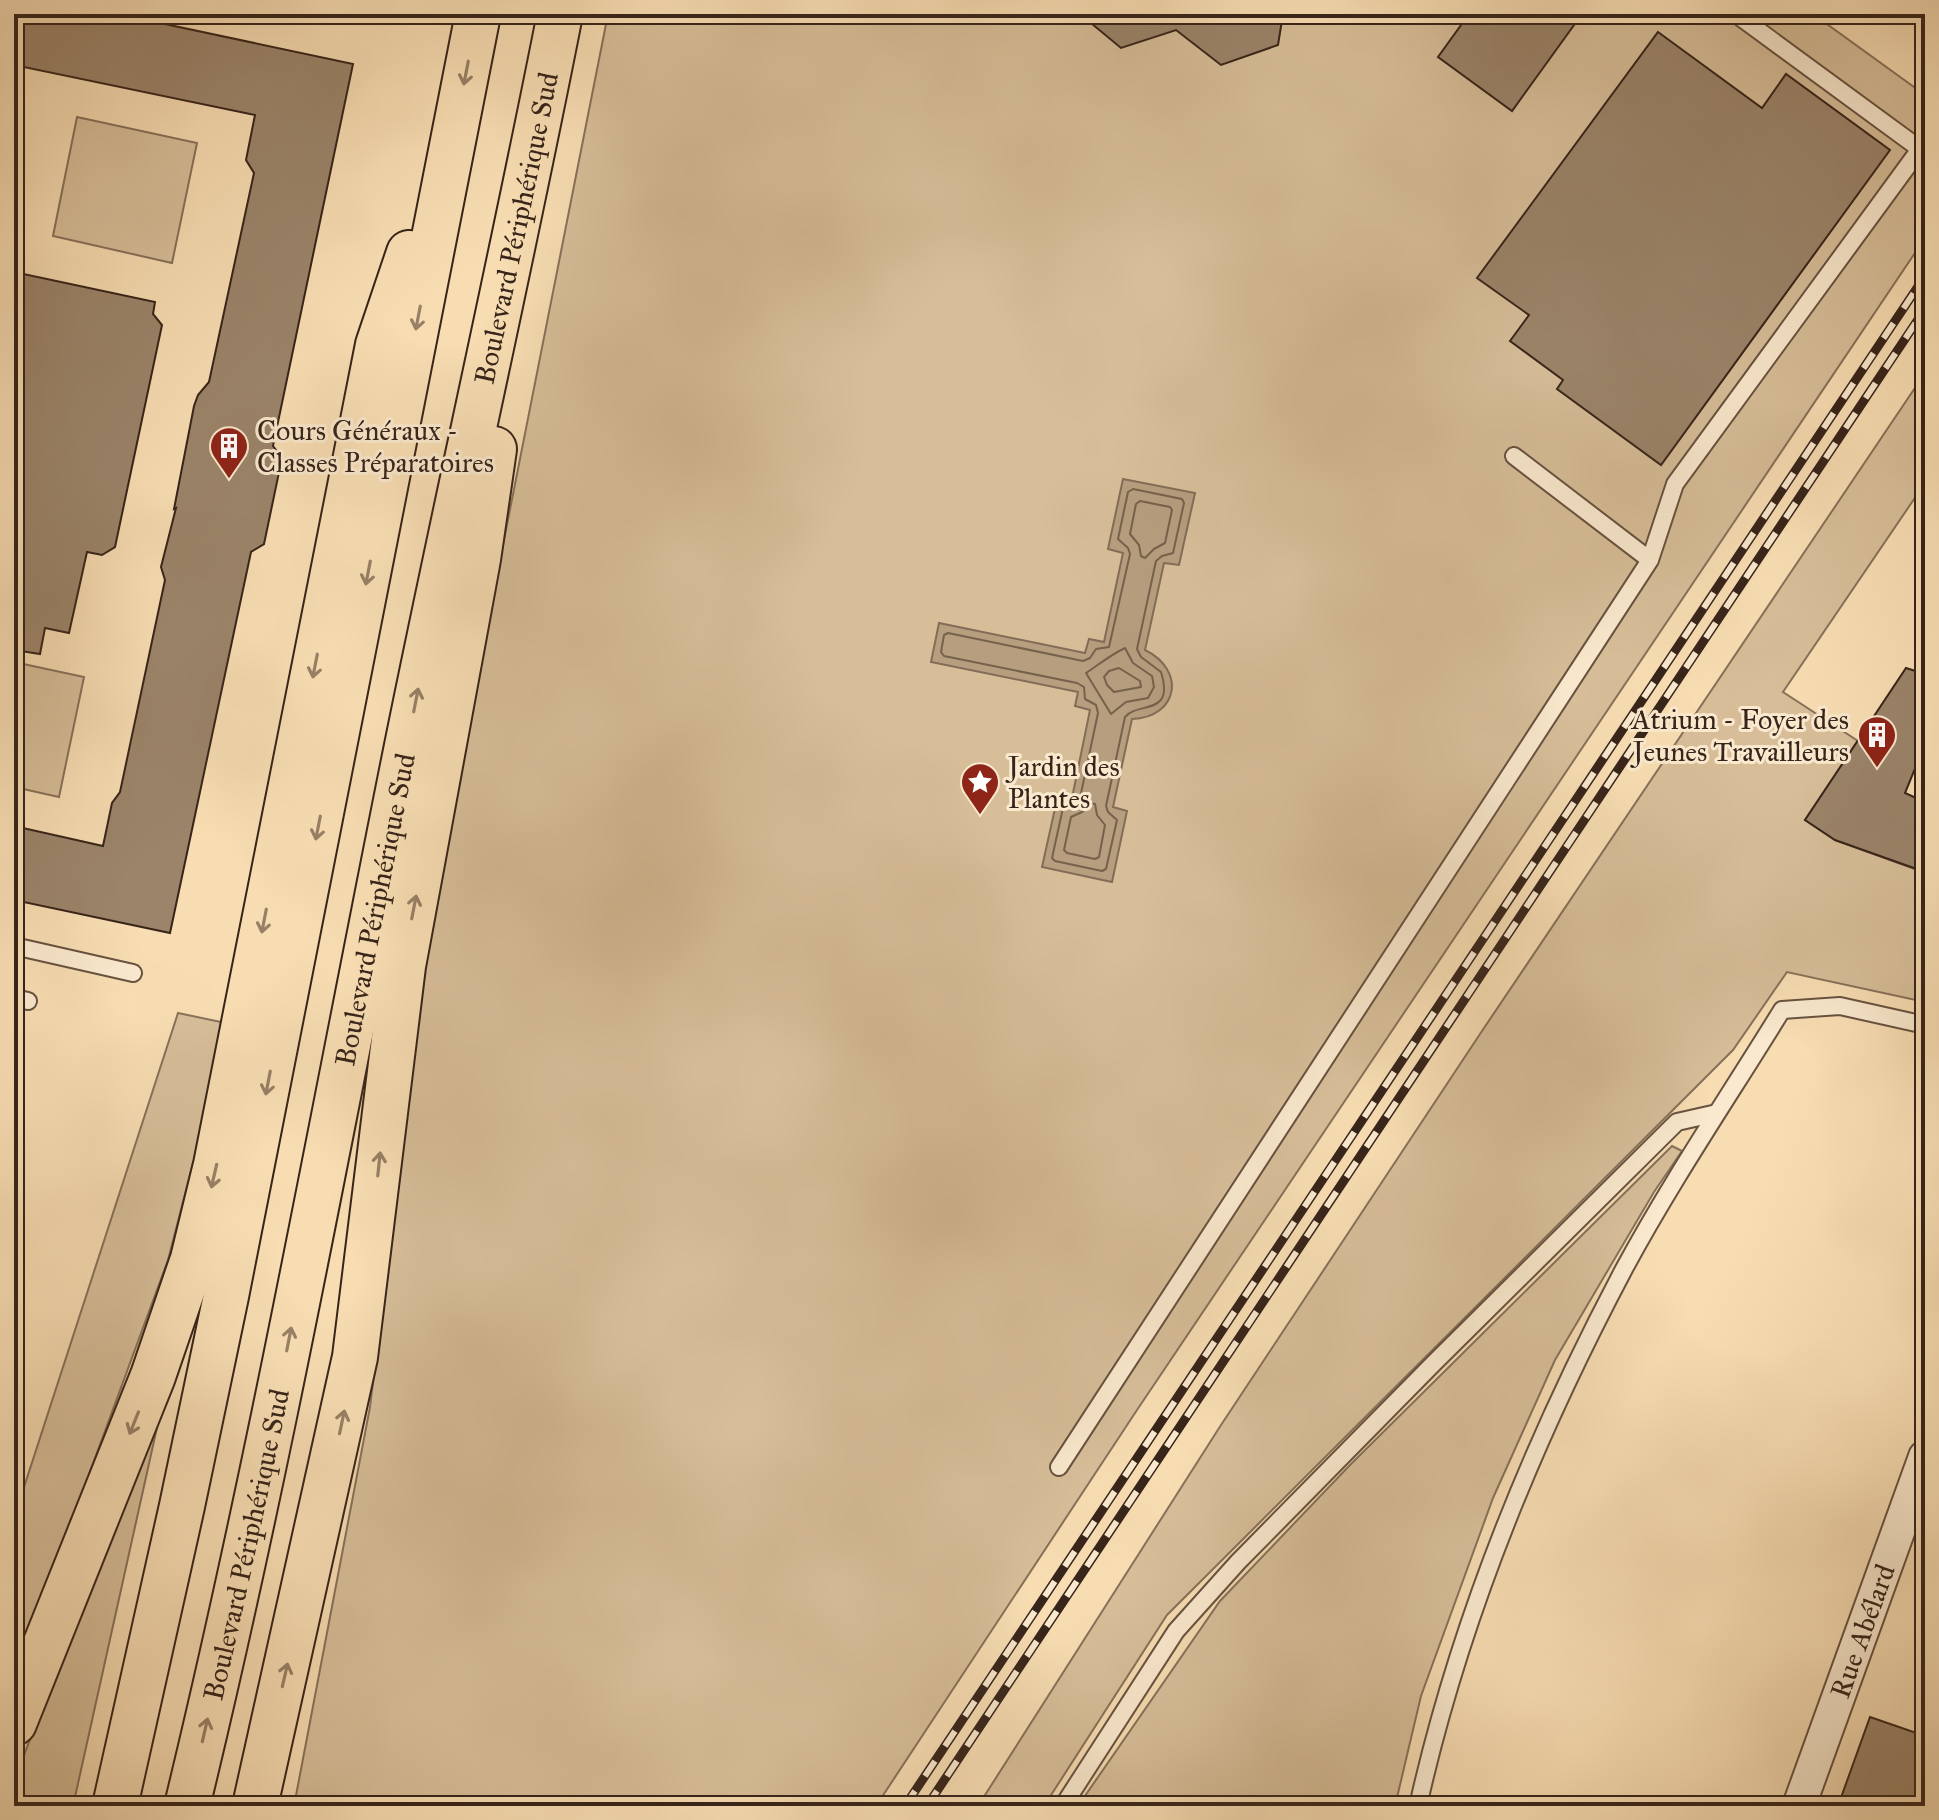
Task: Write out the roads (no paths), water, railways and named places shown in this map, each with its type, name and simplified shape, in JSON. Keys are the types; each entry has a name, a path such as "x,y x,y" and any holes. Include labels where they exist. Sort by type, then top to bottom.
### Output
{"highway":[{"path":"115,1806 223,1311 478,14"},
{"name":"Boulevard Périphérique Sud","path":"187,1806 250,1529 455,508 560,14"},
{"path":"14,1723 138,1414 193,1259 216,1165 378,345 392,296 455,131"},
{"path":"255,1806 336,1451 360,1327 403,966 478,559 532,153"}],"street":[{"name":"Rue Abélard","path":"1799,1806 1925,1457"}],"lane":[{"path":"1059,1467 1650,560 1675,484 1920,149 1736,14"},
{"path":"1514,456 1650,560"},
{"path":"14,946 133,973"},
{"path":"1418,1806 1437,1725 1457,1661 1513,1502 1570,1376 1625,1268 1782,1010 1840,1006 1925,1025"},
{"path":"1063,1806 1176,1631 1238,1562 1677,1122 1717,1113"}],"water":[{"path":"1123,479 1195,493 1179,565 1164,563 1145,650 1167,669 1172,691 1168,702 1160,710 1132,719 1113,807 1127,811 1112,882 1042,867 1058,795 1072,798 1090,710 1075,706 1078,692 931,662 939,623 1085,653 1089,639 1104,642 1123,553 1108,549"}],"railway":[{"path":"905,1806 1925,276"},
{"path":"927,1806 1925,309"}],"place":[{"name":"Cours Généraux - Classes Préparatoires","path":"229,480"},
{"name":"Atrium - Foyer des Jeunes Travailleurs","path":"1877,769"},
{"name":"Jardin des Plantes","path":"980,816"}]}
